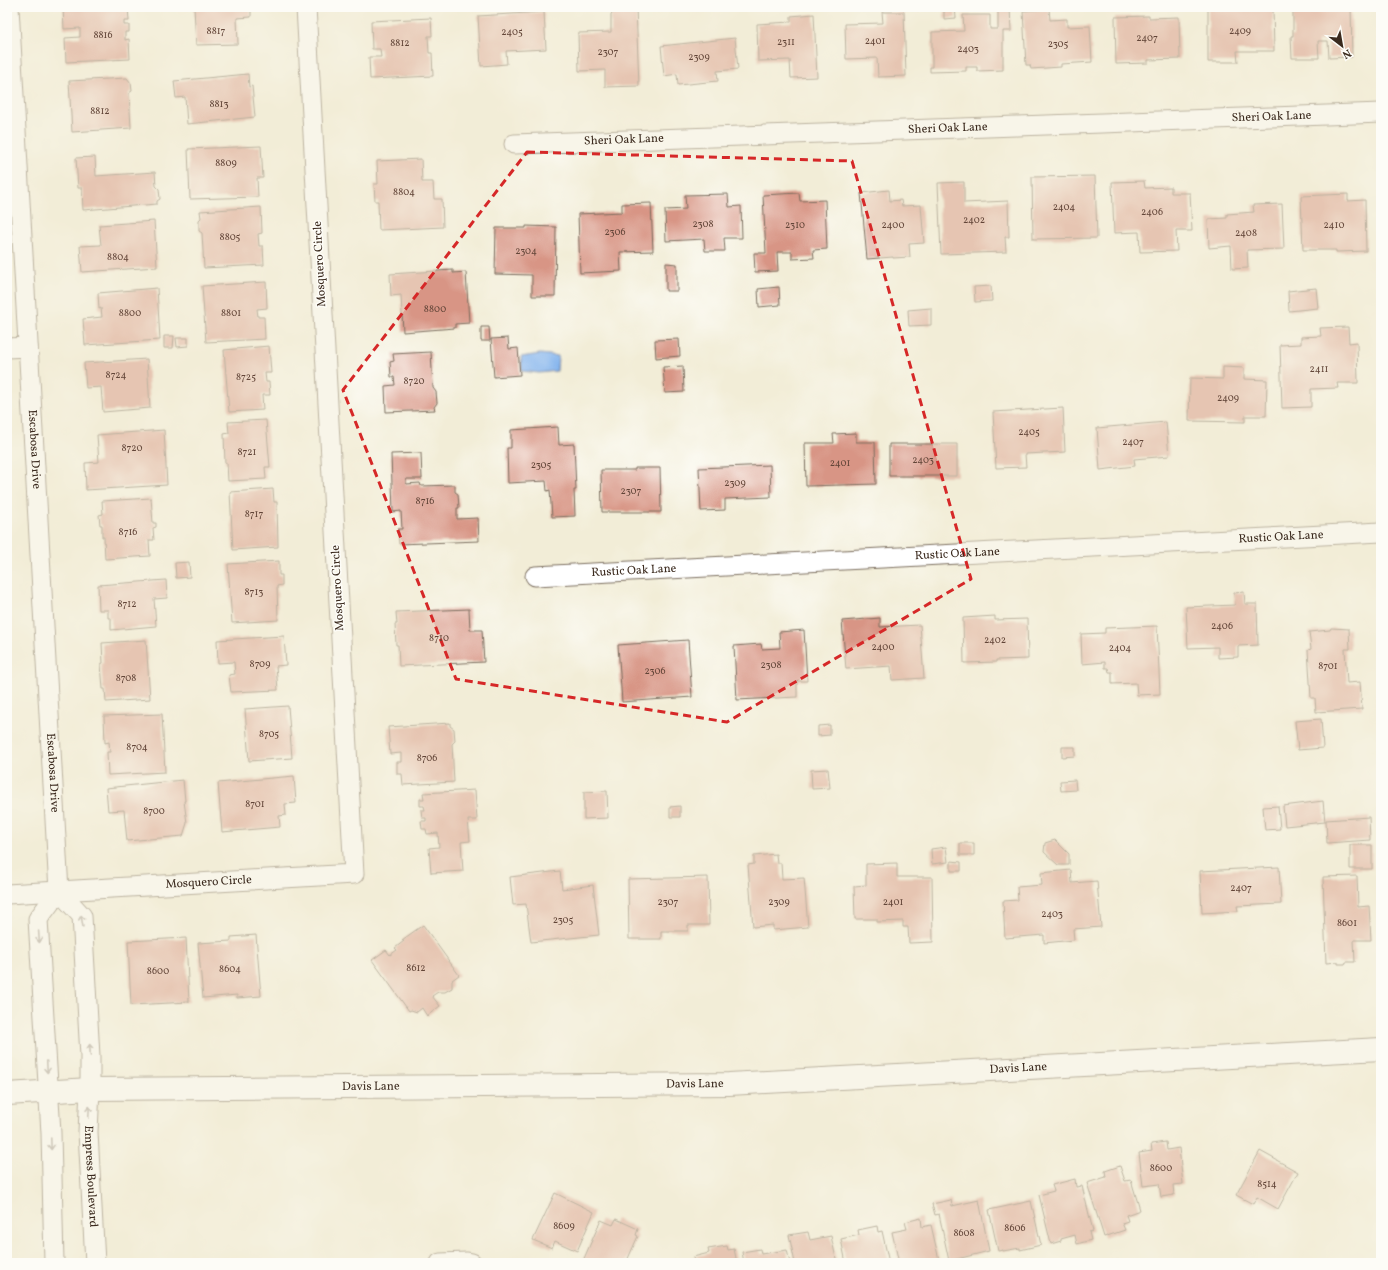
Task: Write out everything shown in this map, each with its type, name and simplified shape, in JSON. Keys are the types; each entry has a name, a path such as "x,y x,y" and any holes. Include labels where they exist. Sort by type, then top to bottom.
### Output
{"street":[{"name":"Escabosa Drive","path":"9,7 59,891"},
{"name":"Mosquero Circle","path":"59,891 354,874 306,7"},
{"name":"Sheri Oak Lane","path":"514,144 1381,113"},
{"path":"7,348 28,347"},
{"name":"Rustic Oak Lane","path":"535,576 1381,532"},
{"path":"7,894 59,891"},
{"path":"59,891 82,916 90,1056 90,1089"},
{"path":"54,1263 48,1091 38,919 59,891"},
{"name":"Davis Lane","path":"7,1094 90,1089 729,1084 1381,1049"},
{"name":"Empress Boulevard","path":"90,1089 88,1132 95,1263"},
{"path":"440,1263 472,1263"}],"highlighted area":[{"path":"527,152 852,161 971,579 727,722 456,679 343,390"}],"water":[{"path":"540,354 558,356 557,371 539,373 522,371 521,357"}],"building":[{"path":"63,7 128,7 129,21 124,21 124,25 129,25 129,32 125,32 125,40 129,39 130,59 66,62 65,38 80,37 80,28 64,29"},
{"path":"194,7 251,7 251,17 237,18 238,44 196,45"},
{"path":"618,7 636,7 639,86 605,87 605,70 579,71 578,33 611,32 611,14"},
{"path":"944,7 955,7 956,18 944,19"},
{"path":"998,7 1010,7 1011,31 1003,31 1003,70 977,71 977,67 966,67 966,71 930,72 930,67 932,67 932,32 964,31 963,15 990,15 990,29 998,29"},
{"path":"1208,7 1273,8 1274,51 1237,51 1238,62 1208,62"},
{"path":"1293,7 1351,7 1352,57 1329,58 1328,41 1318,41 1319,58 1292,58 1291,36 1293,36"},
{"path":"1049,9 1050,20 1067,19 1067,27 1090,26 1092,62 1061,64 1061,67 1031,69 1030,65 1026,65 1023,11"},
{"path":"544,12 546,49 506,51 507,64 481,66 478,16"},
{"path":"882,12 904,12 906,76 878,77 877,58 846,59 845,24 883,23"},
{"path":"814,14 817,77 791,78 790,60 758,61 757,24 791,22 791,16"},
{"path":"1149,16 1149,18 1179,17 1180,59 1148,60 1148,63 1116,64 1115,17"},
{"path":"431,18 432,36 428,36 429,53 432,53 433,76 370,79 369,57 381,57 380,49 372,49 371,21"},
{"path":"735,38 738,69 717,71 718,81 678,85 677,74 664,76 661,46"},
{"path":"248,74 249,87 252,86 255,117 187,124 185,97 176,98 174,81"},
{"path":"127,78 131,83 132,91 129,93 131,128 72,132 69,81"},
{"path":"261,146 263,178 257,178 258,197 190,199 188,149"},
{"path":"95,157 96,176 155,172 156,186 159,189 160,199 157,201 157,204 83,210 82,188 78,188 76,158"},
{"path":"421,159 422,182 433,182 434,199 442,199 443,227 379,230 378,201 375,201 374,184 378,184 377,161"},
{"path":"1095,176 1097,238 1033,239 1032,177"},
{"path":"1144,181 1145,188 1171,187 1171,193 1190,193 1192,231 1176,231 1177,251 1140,252 1139,232 1114,233 1112,182"},
{"path":"964,182 964,203 1008,201 1009,237 1005,237 1006,252 941,254 938,183"},
{"path":"889,190 890,201 901,200 902,206 921,205 924,243 909,244 910,257 867,259 861,193"},
{"path":"799,193 800,201 825,200 827,249 813,250 814,258 792,259 792,252 777,252 778,271 755,272 754,253 766,253 763,195"},
{"path":"728,194 729,207 741,206 742,238 724,238 725,251 705,251 704,239 666,241 665,210 686,209 685,195"},
{"path":"1348,194 1348,201 1365,200 1366,251 1336,252 1336,250 1303,250 1301,196"},
{"path":"651,203 653,251 620,252 621,271 580,273 578,214 622,212 622,204"},
{"path":"1282,204 1284,249 1247,250 1248,268 1232,269 1231,246 1209,248 1208,219 1227,218 1227,214 1254,212 1253,205"},
{"path":"261,207 262,233 258,234 259,246 263,246 264,265 204,268 202,233 199,231 199,220 201,218 200,211"},
{"path":"154,221 157,267 82,272 80,246 101,245 99,225"},
{"path":"526,226 556,227 555,296 532,296 532,275 495,274 496,228 526,228"},
{"path":"666,263 677,264 677,291 666,291"},
{"path":"453,270 453,273 466,272 469,323 455,324 455,328 403,332 401,295 391,296 390,274"},
{"path":"266,282 267,308 257,309 258,317 264,317 265,339 206,342 202,286"},
{"path":"991,286 992,301 975,302 974,287"},
{"path":"779,287 780,305 759,307 758,289"},
{"path":"157,288 160,340 85,345 83,319 102,317 101,308 99,309 98,293"},
{"path":"1316,288 1318,308 1289,311 1288,291"},
{"path":"931,308 931,325 909,326 908,310"},
{"path":"481,327 489,327 490,341 481,341"},
{"path":"1348,327 1349,343 1357,342 1358,383 1337,383 1338,388 1311,389 1311,407 1282,408 1280,345 1301,344 1301,337 1321,336 1320,328"},
{"path":"164,336 174,336 173,348 164,348"},
{"path":"176,338 188,338 188,346 177,347"},
{"path":"508,338 509,349 518,348 520,375 494,377 491,339"},
{"path":"679,339 680,356 656,358 655,340"},
{"path":"269,346 271,373 265,373 266,382 269,382 270,395 262,395 263,410 229,412 224,350"},
{"path":"431,352 433,388 436,392 437,403 434,407 435,410 386,412 385,386 395,385 394,377 391,377 390,362 394,361 393,354"},
{"path":"147,359 150,408 103,412 101,387 86,388 84,363"},
{"path":"683,366 684,392 665,393 663,367"},
{"path":"1223,367 1244,368 1244,379 1267,380 1266,416 1245,416 1245,422 1189,421 1190,378 1223,379"},
{"path":"1063,408 1065,452 1025,454 1026,467 996,468 993,412"},
{"path":"266,420 270,467 265,467 266,479 228,481 227,463 225,463 224,434 229,433 228,422"},
{"path":"1166,422 1169,456 1134,459 1135,466 1100,470 1097,428"},
{"path":"558,427 559,445 574,444 576,490 574,490 575,516 552,517 550,490 547,491 546,481 508,483 507,448 511,448 511,430"},
{"path":"164,430 167,485 86,490 85,463 99,462 97,435"},
{"path":"856,433 856,442 875,442 876,484 806,486 805,443 834,443 833,434"},
{"path":"889,444 957,444 957,476 889,476"},
{"path":"421,453 422,479 406,479 406,484 420,483 421,486 455,485 455,492 458,494 459,508 457,508 457,519 478,518 479,541 399,544 398,529 402,529 401,511 393,512 391,454"},
{"path":"770,465 771,497 725,499 725,510 701,511 699,468"},
{"path":"635,468 660,468 661,512 602,512 601,470 635,470"},
{"path":"273,489 274,502 277,502 278,547 233,550 230,492"},
{"path":"151,498 153,523 156,523 156,527 153,528 154,540 149,540 150,556 105,559 104,537 102,537 102,525 100,525 99,515 103,514 102,501"},
{"path":"279,561 279,575 282,575 282,585 277,586 278,620 232,623 228,564"},
{"path":"189,562 190,577 176,578 175,563"},
{"path":"166,580 167,598 154,599 156,626 111,630 111,618 108,618 108,610 99,610 98,585"},
{"path":"1244,592 1245,604 1257,604 1258,645 1238,646 1238,657 1218,658 1218,647 1188,648 1186,607 1235,605 1234,593"},
{"path":"469,609 470,630 482,630 484,662 399,666 398,645 396,645 396,612"},
{"path":"995,616 995,620 1027,619 1028,659 964,663 963,618"},
{"path":"880,618 880,627 920,625 924,678 892,680 891,666 846,669 842,621"},
{"path":"1157,626 1160,694 1137,695 1136,683 1112,684 1112,672 1109,672 1108,668 1105,668 1105,662 1082,664 1081,634 1105,633 1105,628"},
{"path":"1331,628 1349,629 1350,649 1345,649 1347,683 1360,682 1362,709 1316,712 1315,698 1311,698 1308,650 1311,649 1309,632 1330,630"},
{"path":"804,630 807,681 797,681 797,697 737,700 734,646 761,644 762,649 780,648 779,632"},
{"path":"284,636 286,665 276,666 278,690 231,692 229,675 235,674 234,662 218,663 217,640"},
{"path":"146,640 150,699 106,702 105,689 103,689 101,664 103,663 102,643"},
{"path":"688,640 692,697 622,702 618,645"},
{"path":"288,706 292,758 249,761 245,709"},
{"path":"162,714 165,772 108,775 107,752 110,752 109,742 105,743 104,716"},
{"path":"1321,719 1323,748 1298,750 1295,721"},
{"path":"450,723 450,726 454,729 455,741 452,744 454,782 403,785 402,774 397,774 397,762 401,762 401,753 390,754 388,727"},
{"path":"830,725 830,735 818,736 818,726"},
{"path":"1062,747 1075,747 1075,756 1062,757"},
{"path":"828,769 830,788 812,789 811,770"},
{"path":"294,776 296,803 285,804 286,815 279,816 280,827 222,832 218,783"},
{"path":"183,780 187,823 183,836 127,841 124,810 108,811 106,788"},
{"path":"1075,780 1076,790 1061,791 1060,781"},
{"path":"475,790 477,820 468,820 470,841 461,842 463,871 431,873 429,848 439,847 438,833 427,834 426,829 422,829 421,821 426,821 426,818 422,818 421,810 425,810 424,806 420,806 420,799 424,799 423,793"},
{"path":"607,791 608,818 584,819 584,792"},
{"path":"1323,801 1325,822 1285,826 1283,806"},
{"path":"680,806 680,817 670,817 670,807"},
{"path":"1278,806 1280,829 1265,830 1263,807"},
{"path":"1369,817 1370,840 1327,843 1326,820"},
{"path":"1055,840 1069,854 1069,865 1058,865 1044,852 1045,843"},
{"path":"960,843 974,843 974,855 960,855"},
{"path":"1350,845 1372,845 1372,869 1350,869"},
{"path":"946,847 948,862 932,864 931,849"},
{"path":"776,854 777,863 781,863 782,879 804,878 808,927 773,930 773,925 753,927 748,865 754,864 754,856"},
{"path":"951,861 961,862 961,871 951,871"},
{"path":"897,863 897,877 932,877 933,942 909,943 908,927 903,927 903,921 877,922 877,919 855,919 854,886 866,885 866,864"},
{"path":"1279,867 1281,904 1237,906 1238,911 1202,913 1200,871"},
{"path":"1071,870 1072,883 1097,881 1101,927 1073,929 1074,940 1044,943 1044,935 1005,938 1003,901 1018,900 1017,887 1042,885 1041,873"},
{"path":"560,871 562,889 593,885 599,935 531,942 526,904 513,905 510,877"},
{"path":"1357,876 1358,907 1369,906 1371,940 1354,940 1355,962 1346,962 1345,964 1338,964 1338,962 1326,963 1323,877"},
{"path":"708,877 709,925 688,925 688,931 661,931 661,939 629,939 628,879"},
{"path":"423,925 459,975 452,980 452,988 445,992 438,992 432,996 440,1006 427,1016 422,1008 417,1012 411,1010 409,1011 372,960 386,950 390,955 397,950 395,948 404,941 402,940"},
{"path":"256,935 261,996 237,998 237,995 203,998 198,943 231,941 231,937"},
{"path":"186,938 189,1002 131,1005 128,941"},
{"path":"1166,1142 1167,1150 1179,1148 1183,1184 1173,1185 1174,1195 1161,1197 1159,1184 1143,1186 1139,1153 1152,1151 1151,1144"},
{"path":"1260,1151 1298,1172 1278,1209 1257,1197 1253,1204 1236,1195"},
{"path":"1120,1166 1125,1181 1131,1180 1140,1210 1126,1215 1128,1221 1122,1223 1125,1230 1104,1237 1087,1183 1106,1177 1105,1171"},
{"path":"1075,1179 1076,1187 1082,1186 1093,1231 1089,1232 1091,1240 1077,1244 1075,1235 1051,1244 1039,1195 1054,1191 1052,1185"},
{"path":"555,1193 594,1212 577,1251 555,1241 552,1248 533,1240"},
{"path":"951,1200 952,1206 979,1200 989,1251 949,1261 939,1214 935,1215 932,1204"},
{"path":"1031,1201 1041,1245 1020,1250 1020,1248 998,1251 989,1210"},
{"path":"921,1218 922,1227 931,1225 939,1260 934,1261 934,1263 899,1263 892,1232 907,1229 905,1222"},
{"path":"616,1219 638,1229 636,1235 638,1236 626,1263 582,1263 601,1220 613,1225"},
{"path":"877,1226 878,1232 882,1231 889,1263 846,1263 841,1239 859,1235 858,1230"},
{"path":"808,1232 810,1240 831,1236 837,1263 795,1263 789,1235"},
{"path":"727,1246 728,1250 734,1249 737,1263 694,1263 693,1257 709,1253 708,1249"},
{"path":"760,1249 761,1254 787,1250 790,1263 744,1263 742,1252"}]}
